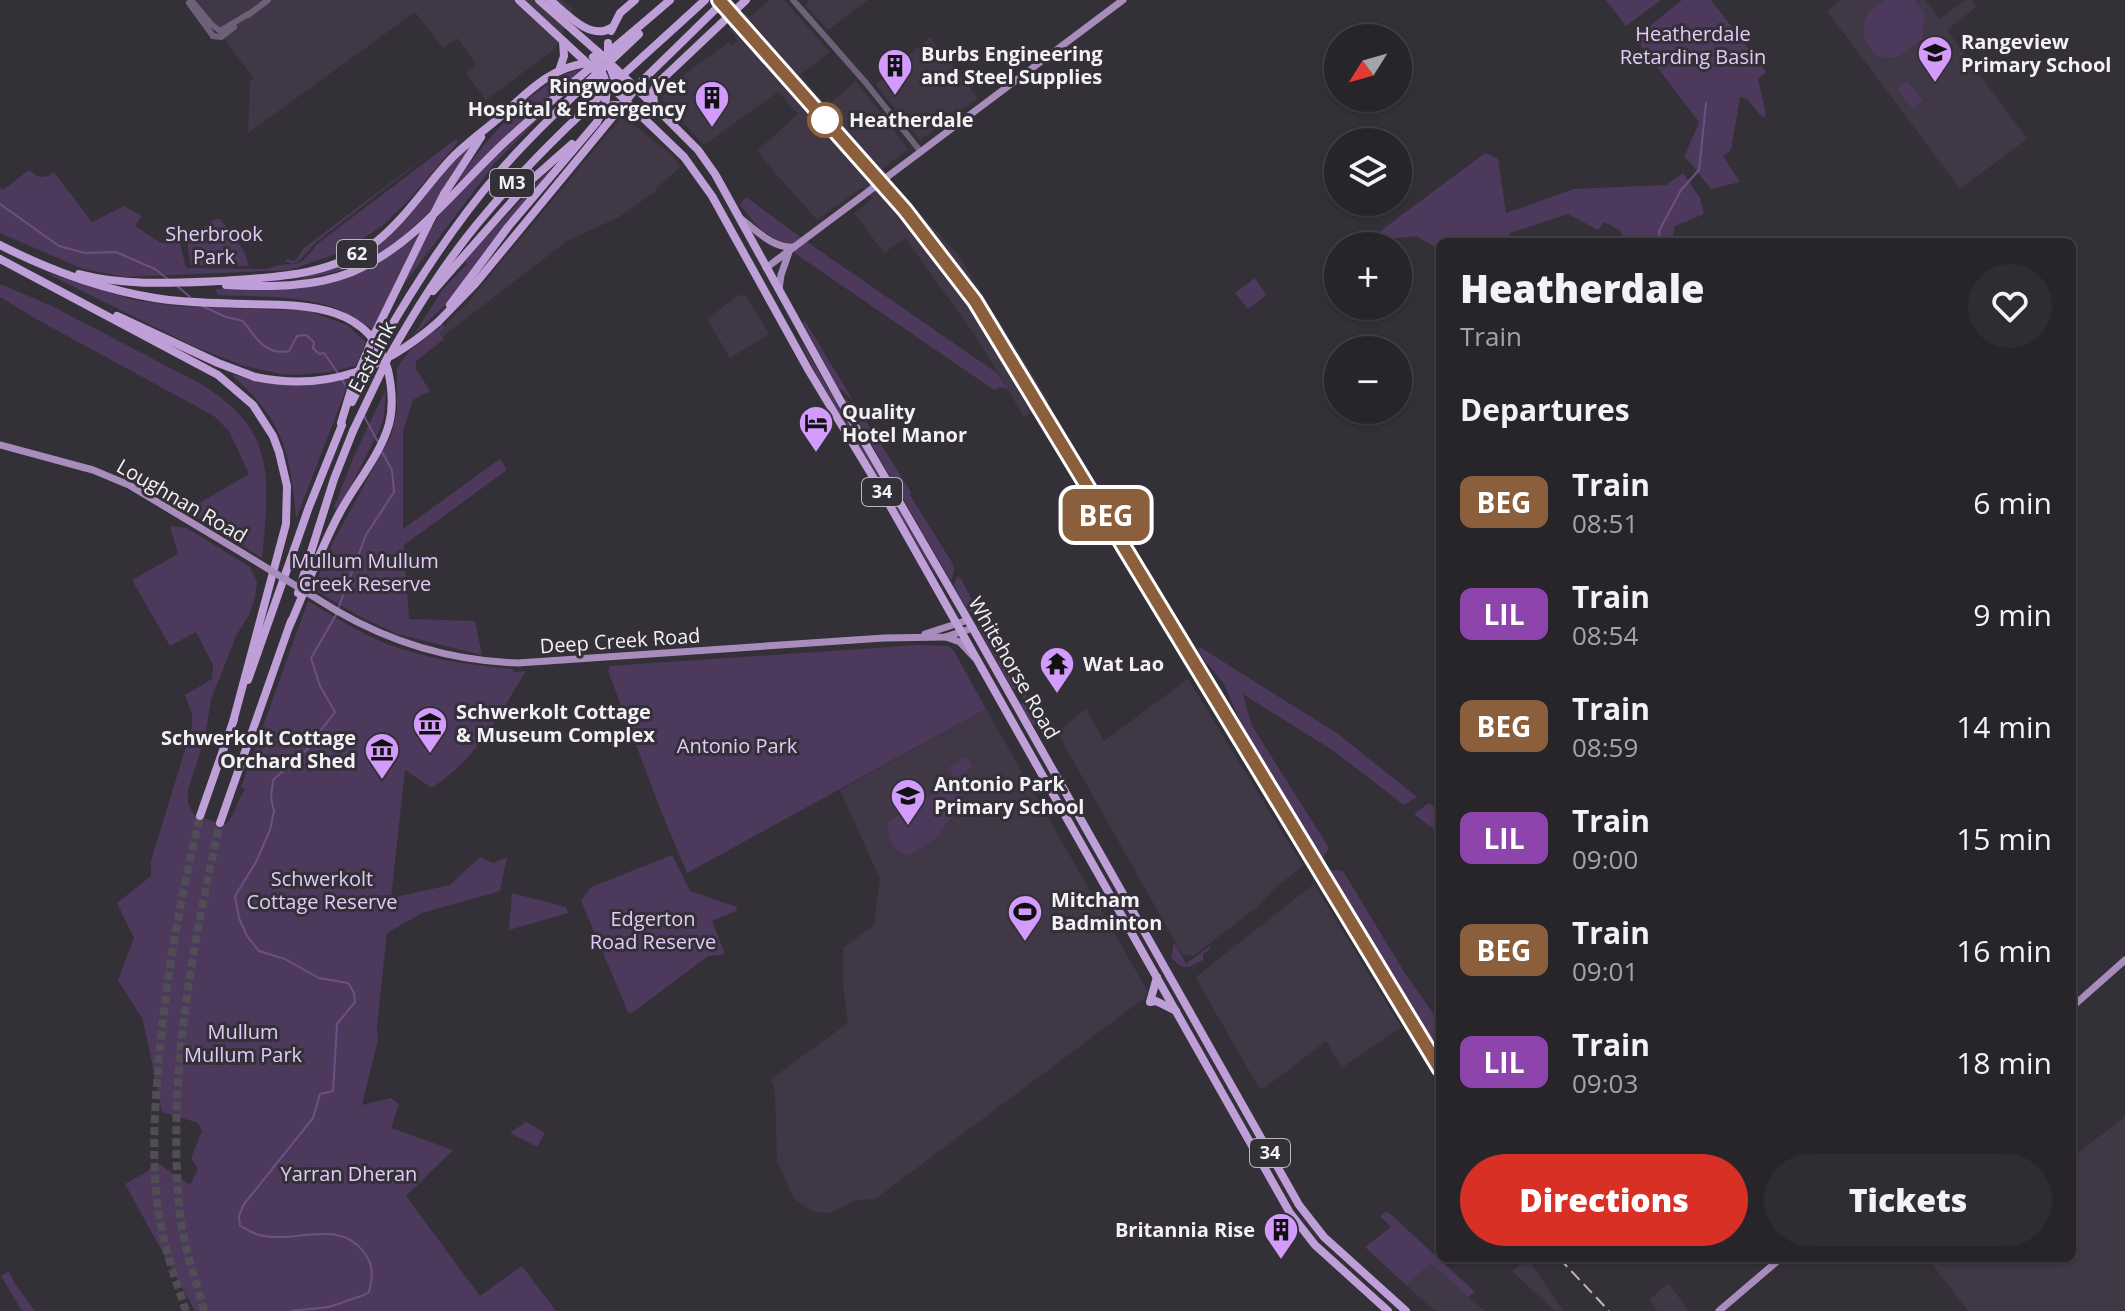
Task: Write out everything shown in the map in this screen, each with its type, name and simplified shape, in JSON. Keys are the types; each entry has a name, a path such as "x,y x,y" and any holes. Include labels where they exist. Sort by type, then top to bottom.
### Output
{"highway":[{"name":"34","path":"519,0 562,41 620,72 708,163 766,268"},
{"name":"34","path":"539,0 590,45 606,82 694,167 757,276"},
{"path":"550,0 580,24 600,33 611,28"},
{"path":"621,96 610,64 608,43 611,28 620,13 635,0"},
{"path":"201,283 262,286 311,283 352,271 380,258 412,234 523,126 673,0"},
{"name":"EastLink","path":"200,816 309,507 341,424 382,342 431,261 500,171 559,108 673,0"},
{"name":"EastLink","path":"220,823 290,625 307,559 350,439 413,314 458,247 515,179 705,0"},
{"path":"19,269 191,352 255,377 299,381 330,379 392,358 438,322 475,284 643,80 725,0"},
{"path":"654,105 653,91 657,84 746,0"},
{"path":"560,68 565,52 562,41"},
{"name":"62","path":"0,243 63,269 141,283 201,283 300,275 330,267 354,256 389,231 460,150 560,68 594,59"},
{"path":"413,314 529,182 597,122 608,93 606,82"},
{"path":"604,108 631,106"},
{"path":"341,424 351,390 375,333 428,225 444,194 487,128"},
{"path":"438,322 487,255 585,134"},
{"path":"0,243 61,273 109,289 158,299 318,307 334,311 357,324 376,345 386,364 392,389 389,425 325,541 290,625"},
{"path":"0,259 218,375 253,405 273,436 286,478 286,524 233,722"},
{"path":"757,276 766,268"},
{"name":"Whitehorse Road","path":"766,268 779,292 791,303 1299,1205 1324,1237 1405,1311"},
{"name":"Whitehorse Road","path":"757,276 1298,1224 1328,1258 1388,1311"},
{"path":"776,311 791,303"},
{"path":"1157,977 1150,1002 1156,1001 1176,1011"}],"main road":[{"path":"766,268 1123,0"},
{"path":"738,217 775,244 792,249"},
{"path":"779,292 781,275 792,249"},
{"name":"Loughnan Road","path":"0,445 93,470 129,485 337,611"},
{"name":"Deep Creek Road","path":"337,611 401,642 452,656 518,663 945,637 959,628"},
{"name":"Deep Creek Road","path":"913,637 970,624"},
{"path":"945,637 960,642 978,662"},
{"path":"2076,1003 2125,960"},
{"path":"1719,1311 1776,1262"}],"street":[{"path":"191,2 221,37 268,0"},
{"path":"793,0 921,152"}],"shaded area":[{"path":"195,0 562,0 573,9 556,48 486,100 466,73 476,64 457,38 443,48 415,12 248,133 250,82 254,79"},
{"path":"770,0 784,0 830,52 800,75 827,106 856,81 908,149 883,169 892,184 957,253 1049,401 1024,417 977,338 905,238 884,253 854,213 873,198 863,187 817,220 777,175 757,151 798,114 778,92 704,145 661,99 674,82 729,42 731,45 735,43 737,39 729,26 745,13 749,17"},
{"path":"809,0 868,0 828,30 806,6"},
{"name":"Rangeview Primary School","path":"1841,0 1925,0 1940,19 1965,0 1971,0 1976,7 1947,30 2027,139 1960,189 1827,11"},
{"path":"930,37 978,98 920,140 877,83"},
{"path":"622,116 671,154 680,165 678,169 656,191 619,217 567,241 442,337 440,335 449,320 463,308"},
{"path":"739,295 746,296 769,334 730,358 707,319"},
{"path":"1188,679 1303,866 1277,886 1256,908 1193,956 1182,954 1057,732 1086,709 1104,741"},
{"path":"986,709 1148,992 1146,997 875,1199 857,1200 830,1213 814,1212 794,1199 777,1161 775,1093 771,1079 848,1023 843,948 874,925 880,879 840,790"},
{"path":"1314,884 1401,1027 1342,1068 1326,1041 1263,1089 1259,1088 1197,976"},
{"path":"2125,1117 2125,1311 1968,1311 1932,1264 1935,1262 2076,1262 2076,1154"},
{"path":"1431,1262 1485,1311 1435,1311 1406,1285"},
{"path":"1524,1262 1530,1262 1564,1311 1555,1311 1512,1271"},
{"path":"1668,1283 1689,1311 1657,1311 1649,1300"}],"green space":[{"path":"1606,0 1661,0 1626,26"},
{"name":"Heatherdale Retarding Basin","path":"1682,0 1711,0 1766,72 1758,79 1766,115 1763,118 1747,99 1740,97 1731,150 1723,156 1740,182 1711,189 1684,157 1699,122 1635,38"},
{"path":"1886,0 1915,0 1925,15 1922,39 1902,54 1886,58 1872,51 1867,44 1864,27 1870,11"},
{"path":"581,69 453,187 492,136 527,101 563,75"},
{"path":"1907,81 1923,101 1913,109 1897,89"},
{"path":"551,106 495,163 398,292 443,206"},
{"path":"456,139 458,142 409,200 382,226 344,251 290,270 126,277 83,269 0,233 0,187 3,190 29,170 42,177 54,172 92,222 124,206 142,216 135,226 161,243 180,243 186,268 268,269 294,264"},
{"path":"441,145 315,243 300,260 293,264 285,261 295,261 304,248"},
{"path":"468,145 470,147 431,210 389,249 344,270 295,281 362,255"},
{"path":"1485,153 1498,159 1506,213 1574,189 1666,185 1683,173 1700,198 1704,214 1675,226 1673,238 1623,238 1620,230 1604,222 1598,230 1568,214 1510,233 1511,238 1436,238 1436,248 1412,236 1412,232 1379,232 1400,216 1412,216 1412,207"},
{"path":"550,169 447,303 413,336 443,289 467,264 465,260"},
{"path":"746,197 997,373 1008,390 1002,387 994,390 780,243 757,226 740,205"},
{"name":"Sherbrook Park","path":"220,219 244,251 249,266 191,265 187,242 198,230"},
{"path":"418,236 372,330 337,309 318,303 279,297 218,295 215,289 286,288 371,266"},
{"path":"44,272 134,300 176,306 309,311 347,325 366,342 356,366 329,372 280,374 241,365 191,345"},
{"path":"1255,278 1266,295 1248,309 1235,293"},
{"path":"0,284 52,306 197,382 223,399 242,417 262,456 266,479 262,558 186,511 249,474 229,431 214,416 0,297"},
{"path":"805,321 852,399 839,390"},
{"name":"Mullum Mullum Creek Reserve","path":"442,325 445,326 440,334 444,339 416,361 416,369 430,391 413,400 403,432 403,529 500,459 507,470 404,545 409,619 475,621 482,655 397,634 313,589 333,542 391,436 397,409 397,368 410,350"},
{"path":"798,337 925,552 939,581 817,376"},
{"path":"232,375 291,384 350,379 296,519 287,456 274,423"},
{"path":"386,389 384,417 379,431 338,511 334,507 354,456"},
{"path":"844,397 850,403 854,402 953,564 951,581"},
{"path":"170,526 187,528 250,567 257,582 249,615 236,636 211,700 205,737 188,790 188,803 194,815 225,825 231,818 245,790 241,787 308,601 365,634 400,649 480,666 513,669 514,672 526,671 486,735 448,776 432,788 405,770 391,898 450,885 480,857 493,863 507,857 500,891 422,913 387,933 378,1040 362,1105 391,1098 399,1104 391,1128 453,1150 406,1196 480,1296 522,1266 556,1311 195,1311 125,1184 148,1171 156,1162 190,1185 198,1169 191,1158 202,1131 198,1123 162,1112 143,1020 118,980 134,938 117,903 151,876 151,861 192,727 192,714 185,695 212,679 213,665 196,632 170,646 132,580 178,554"},
{"path":"957,576 978,611 969,612 954,586"},
{"path":"977,625 988,628 1022,688 1018,691 1012,688"},
{"name":"Antonio Park","path":"919,645 948,646 954,651 986,709 687,873 608,671 610,666"},
{"path":"1200,647 1338,734 1417,797 1404,805 1331,749 1243,694 1251,724 1329,848 1319,863 1241,724 1224,684 1197,651"},
{"path":"1023,691 1039,719 1039,728 1032,724 1020,704 1023,702"},
{"path":"966,756 973,767 955,778 948,768"},
{"path":"945,788 958,797 959,813 944,824 940,830 942,834 908,856 899,851 890,839 887,824"},
{"path":"1429,803 1436,809 1436,831 1414,814"},
{"name":"Edgerton Road Reserve","path":"672,855 690,891 737,907 736,911 712,921 725,954 708,956 632,1013 628,1012 581,901 591,887"},
{"path":"1343,871 1406,975 1436,1017 1436,1054 1325,872"},
{"path":"512,893 566,907 568,913 509,930"},
{"path":"1174,943 1186,963 1184,965 1210,949 1203,954 1203,960 1182,967 1171,958"},
{"path":"526,1122 545,1133 537,1147 510,1133"},
{"path":"1387,1211 1436,1256 1436,1262 1442,1262 1475,1292 1468,1297 1431,1263 1406,1285 1365,1247 1391,1227 1380,1216"},
{"path":"9,1271 35,1311 22,1311 1,1276"}],"waterway":[{"path":"1660,238 1659,231 1681,190 1699,170 1706,103"},
{"path":"0,204 59,246 85,253 116,252 155,269 169,280"},
{"path":"177,286 190,297"},
{"path":"202,306 243,321 262,344 274,351 289,351 297,336 306,335 314,342 313,348 319,354 324,353 338,373"},
{"path":"341,378 348,390"},
{"path":"364,416 378,442"},
{"path":"338,609 366,535 394,492 392,470 382,452"},
{"path":"291,1311 329,1307 369,1292 372,1271 369,1261 352,1241 326,1234 284,1237 256,1234 240,1226 239,1216 244,1204 313,1118 320,1094 333,1091 337,1024 355,1002 354,993 348,983 319,978 285,959 259,951 247,936 239,918 235,896 256,862 270,830 274,811 271,798 273,780 314,743 335,712 320,686 311,658 336,615"}],"tunnel":[{"path":"186,1311 159,1213 155,1124 170,966 200,816"},
{"path":"204,1311 180,1217 177,1108 192,964 220,823"}],"railway":[{"path":"715,0 885,191 979,313 1436,1068"},
{"path":"1563,1262 1609,1311"}],"train":[{"name":"BEG","path":"719,0 905,210 975,301 1436,1062"}],"place":[{"name":"Rangeview Primary School","path":"1935,84"},
{"name":"Burbs Engineering and Steel Supplies","path":"895,97"},
{"name":"Heatherdale","path":"825,120"},
{"name":"Ringwood Vet Hospital & Emergency","path":"712,129"},
{"name":"Quality Hotel Manor","path":"816,454"},
{"name":"Wat Lao","path":"1057,695"},
{"name":"Schwerkolt Cottage & Museum Complex","path":"430,755"},
{"name":"Schwerkolt Cottage Orchard Shed","path":"382,781"},
{"name":"Antonio Park Primary School","path":"908,827"},
{"name":"Mitcham Badminton","path":"1025,943"},
{"name":"Britannia Rise","path":"1281,1261"}],"park label":[{"name":"Schwerkolt Cottage Reserve","path":"322,890"},
{"name":"Mullum Mullum Park","path":"243,1044"},
{"name":"Yarran Dheran","path":"349,1174"}]}
